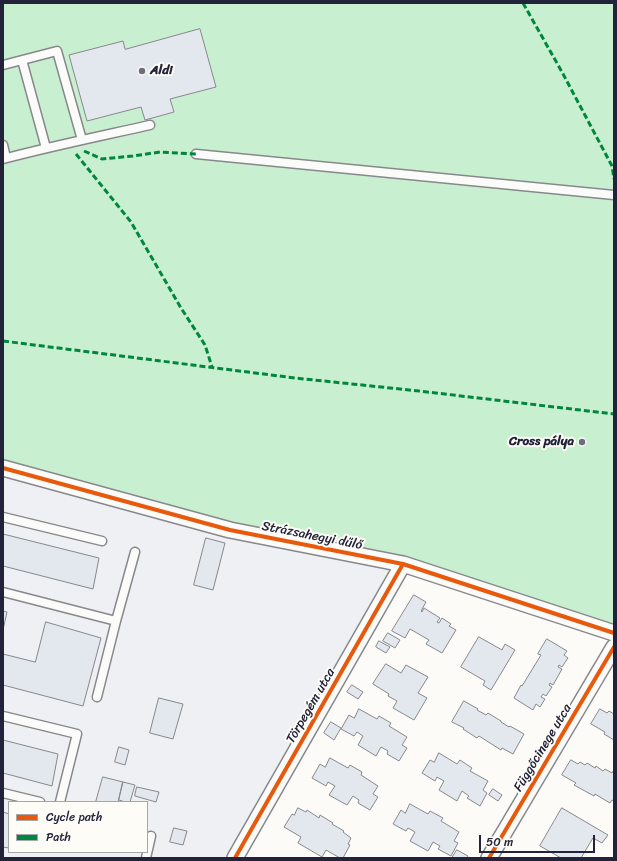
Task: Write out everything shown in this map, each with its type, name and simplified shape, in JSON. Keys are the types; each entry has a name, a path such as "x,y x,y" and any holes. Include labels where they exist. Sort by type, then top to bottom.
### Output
{"street":[{"name":"Strázsahegyi dűlő","path":"3,468 230,530 403,564 614,633"},
{"name":"Törpegém utca","path":"235,858 403,564"},
{"name":"Függőcinege utca","path":"489,858 614,647"}],"lane":[{"path":"3,65 58,51 82,140"},
{"path":"22,60 46,148"},
{"path":"3,145 5,159 46,148 150,125"},
{"path":"196,154 614,195"},
{"path":"3,517 102,541"},
{"path":"97,697 135,552"},
{"path":"3,592 116,621"},
{"path":"3,716 77,734 60,801"},
{"path":"3,793 36,801"},
{"path":"148,849 151,836"}],"shaded area":[{"path":"3,475 403,564 233,858 3,858"}],"green space":[{"path":"3,3 614,3 614,633 403,564 230,530 3,459"}],"building":[{"name":"Aldi","path":"200,29 216,87 170,99 174,112 145,120 141,107 87,121 69,55 123,41 125,49"},
{"path":"3,534 99,558 93,589 3,566"},
{"path":"206,538 225,543 213,590 194,585"},
{"path":"414,595 426,602 421,611 422,612 424,608 440,618 437,622 439,623 442,618 451,624 449,626 456,630 442,653 426,644 429,640 410,629 405,638 392,631"},
{"path":"3,611 7,612 3,630"},
{"path":"46,622 101,638 83,706 3,685 3,654 35,662"},
{"path":"388,633 400,640 395,648 383,641"},
{"path":"479,637 502,650 505,644 515,650 491,690 483,685 485,681 461,667"},
{"path":"547,639 567,651 564,655 568,658 562,667 559,665 558,667 562,669 553,685 550,683 549,685 552,687 546,696 543,694 541,697 545,699 540,707 536,704 533,710 514,698 541,655 538,654"},
{"path":"379,641 390,647 386,653 376,647"},
{"path":"386,664 401,673 406,665 428,677 418,693 427,698 414,720 393,708 397,701 373,684"},
{"path":"352,685 363,692 358,699 347,692"},
{"path":"159,698 183,704 173,739 150,733"},
{"path":"464,701 486,715 488,713 509,727 510,726 524,734 513,754 502,748 501,750 479,736 477,738 463,729 464,728 452,722"},
{"path":"359,709 377,719 379,716 391,723 389,726 407,737 402,745 407,748 399,761 387,754 388,751 381,747 376,756 358,745 363,736 357,732 354,736 341,729 349,715 354,718"},
{"path":"600,709 607,713 609,711 614,714 614,740 604,734 605,732 591,724"},
{"path":"331,722 341,728 334,740 324,733"},
{"path":"3,740 58,754 52,786 3,773"},
{"path":"119,747 129,750 125,765 115,762"},
{"path":"439,753 457,764 460,760 472,768 470,771 488,781 483,790 487,793 480,806 467,798 469,796 462,791 457,801 439,790 444,781 437,777 435,781 422,773 430,760 434,762"},
{"path":"330,758 348,768 350,765 362,772 361,775 378,786 373,794 378,797 370,810 358,803 359,800 353,796 347,805 329,795 335,786 328,782 326,786 312,778 320,764 325,767"},
{"path":"571,760 578,764 580,762 585,765 587,763 595,768 596,766 603,771 605,769 612,773 613,771 614,801 612,800 610,803 595,794 594,796 574,785 576,783 562,775"},
{"path":"103,777 123,782 118,801 96,801"},
{"path":"123,782 135,785 130,801 119,800"},
{"path":"137,787 159,792 156,802 135,796"},
{"path":"493,789 502,795 498,801 489,795"},
{"path":"410,804 428,814 430,811 443,818 441,821 459,832 454,841 458,843 451,856 438,849 440,846 433,842 428,851 410,841 415,832 408,828 406,831 393,824 401,810 405,813"},
{"path":"298,808 306,812 307,810 319,818 320,815 344,831 343,832 351,838 348,844 350,845 343,858 340,858 326,850 322,857 298,843 301,837 284,827 292,814 294,815"},
{"path":"562,808 608,835 602,843 593,838 581,858 561,858 540,846"},
{"path":"3,812 8,814 8,848 3,847"},
{"path":"174,828 187,831 183,845 170,842"},
{"path":"457,850 468,856 467,858 452,858"}],"marked path":[{"path":"523,3 612,166 614,179"},
{"path":"84,151 102,159 160,152 196,154"},
{"path":"76,154 131,222 181,308 205,345 212,367"},
{"path":"3,341 295,378 614,414"}],"cycle path":[{"path":"3,468 230,530 403,564 614,633"},
{"path":"235,858 403,564"},
{"path":"489,858 614,647"}],"place":[{"name":"Aldi","path":"142,71"},
{"name":"Cross pálya","path":"582,442"}]}
